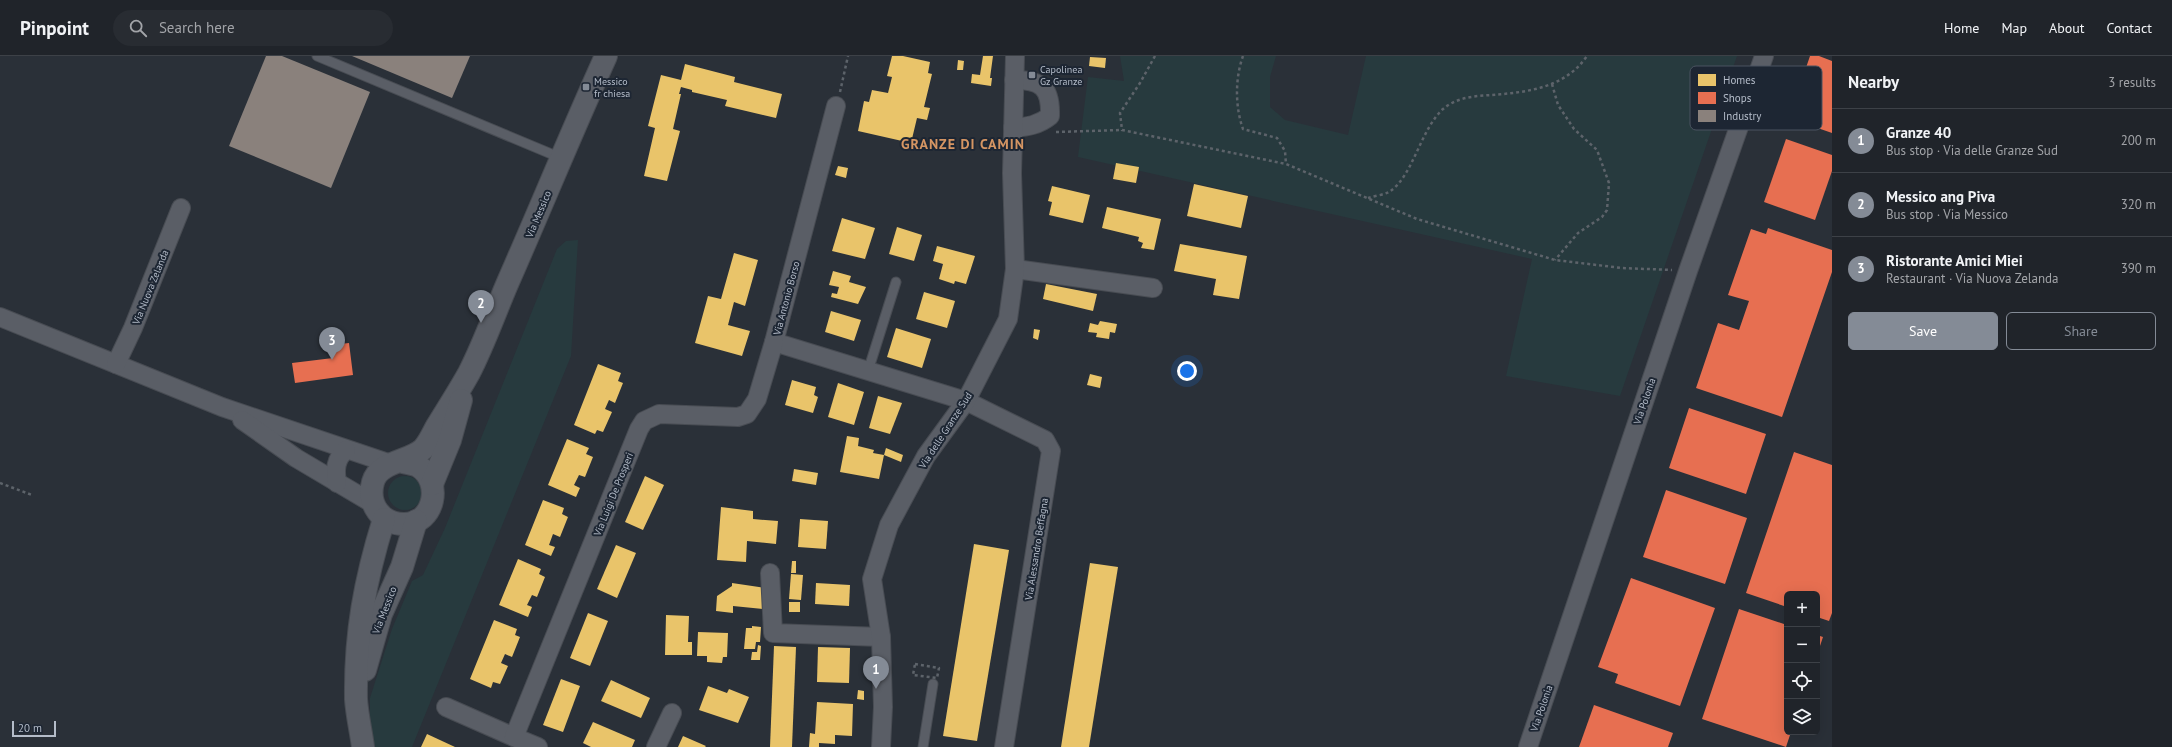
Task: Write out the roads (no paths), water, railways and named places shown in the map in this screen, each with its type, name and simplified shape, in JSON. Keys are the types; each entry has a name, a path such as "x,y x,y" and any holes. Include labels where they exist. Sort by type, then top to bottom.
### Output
{"street":[{"name":"Via Messico","path":"356,700 381,614 402,567 416,521 425,515 432,504 434,495 432,484 450,440 470,371 606,56"},
{"name":"Via delle Granze Sud","path":"881,747 884,707 881,637 872,579 889,525 926,456 966,401 1008,319 1015,269 1012,173 1015,56"},
{"name":"Via Polonia","path":"1760,66 1764,56"},
{"path":"1013,128 1031,126 1044,121 1050,116 1051,103 1047,90 1028,80 1014,80"},
{"name":"Via Antonio Borso","path":"836,106 774,342 966,401"},
{"name":"Via Polonia","path":"1528,747 1688,271 1738,130"},
{"name":"Via Nuova Zelanda","path":"116,364 133,328 181,208"},
{"path":"1015,269 1153,288"},
{"path":"0,318 222,407 346,450 397,463 417,466 425,472 432,484"},
{"name":"Via Luigi De Prosperi","path":"514,737 641,425 650,416 659,414 738,417 747,414 757,399 774,342"},
{"name":"Via Messico","path":"363,747 356,700 360,612 373,555 378,511 371,489 374,479 379,471 424,448 470,371"},
{"name":"Via Alessandro Beffagna","path":"966,401 1044,440 1051,451 1004,747"},
{"path":"222,407 296,458 337,483 378,511 405,524 416,521"},
{"path":"337,483 335,471 338,456 346,450"},
{"path":"770,573 773,633 881,637"},
{"path":"446,707 538,747"},
{"path":"656,747 672,713"}],"lane":[{"path":"317,56 561,158"},
{"path":"868,371 896,282"},
{"path":"922,747 933,684"}],"place":[{"name":"Capolinea Gz Granze","path":"1032,75"},
{"name":"Messico fr chiesa","path":"586,87"},
{"name":"Messico ang Piva","path":"481,323"},
{"name":"Ristorante Amici Miei","path":"332,360"},
{"name":"Granze 40","path":"876,689"}],"district":[{"name":"GRANZE DI CAMIN","path":"963,144"}]}
